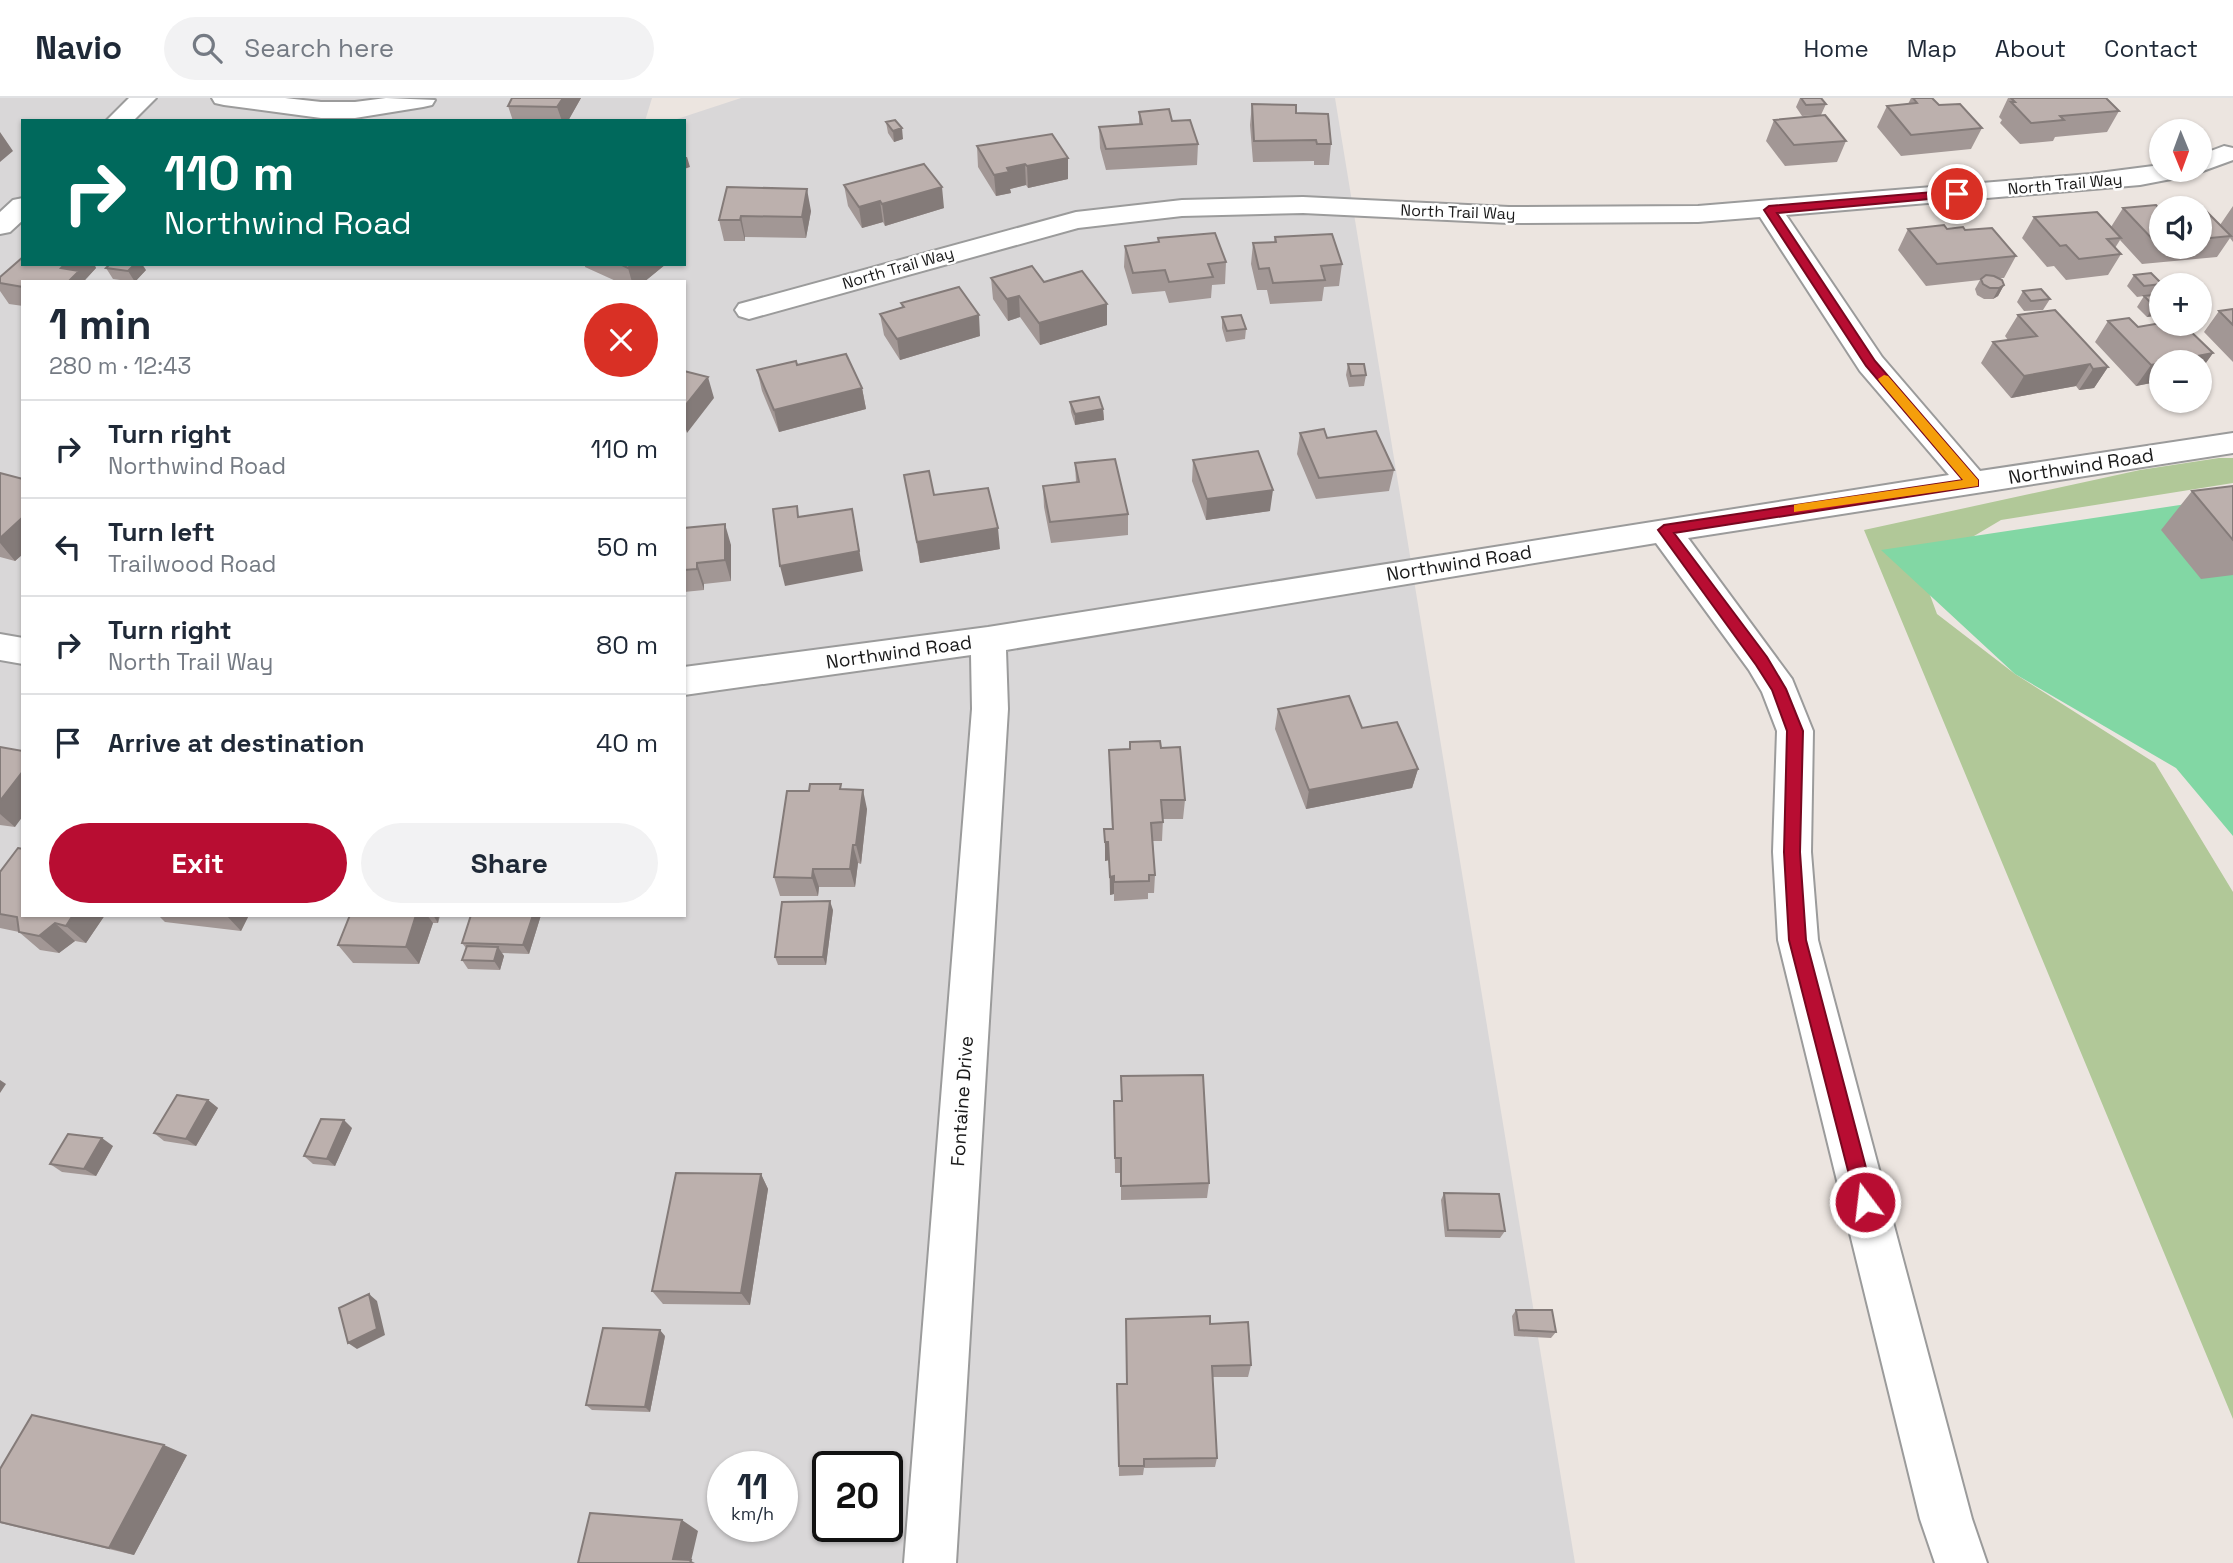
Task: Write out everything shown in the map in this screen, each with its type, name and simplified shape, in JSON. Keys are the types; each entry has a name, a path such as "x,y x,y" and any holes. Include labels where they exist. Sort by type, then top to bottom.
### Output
{"street":[{"path":"120,119 144,98"},
{"path":"224,98 321,110 355,110 423,100"},
{"path":"2212,159 2224,154"},
{"name":"North Trail Way","path":"749,310 1076,220 1182,208 1303,205 1508,215 1624,216 1769,210 2149,175"},
{"path":"0,226 21,208"},
{"path":"1769,210 1871,363 1973,483"},
{"name":"Northwind Road","path":"686,681 988,640 1664,530 2233,443"},
{"path":"1664,530 1761,661 1779,689 1795,731 1792,852 1798,940 1946,1519 1961,1563"},
{"name":"Fontaine Drive","path":"930,1563 990,709 988,640"},
{"path":"0,647 21,651"}],"shaded area":[{"path":"0,98 652,98 646,119 21,119 21,266 686,266 686,119 677,119 741,98 1335,98 1575,1563 0,1563"}],"green space":[{"path":"2233,458 2233,483 2001,520 1920,568 1937,614 2015,674 2155,763 2233,892 2233,1419 1864,530 2140,470"},
{"path":"2233,497 2233,836 2176,768 2015,674 1881,550"}],"building":[{"path":"512,98 563,98 557,107 508,106"},
{"path":"1801,98 1821,98 1826,104 1806,105"},
{"path":"1913,98 1932,98 1939,105 1960,104 1982,128 1911,135 1887,106 1917,103"},
{"path":"2011,98 2106,98 2119,111 2060,116 2064,120 2031,123 2011,102 2015,102"},
{"path":"1252,104 1296,105 1296,113 1328,114 1331,144 1317,144 1316,140 1254,141"},
{"path":"1169,109 1172,121 1190,120 1198,144 1106,149 1099,127 1142,124 1139,112"},
{"path":"1825,115 1846,141 1794,145 1774,120"},
{"path":"895,120 902,128 893,131 886,122"},
{"path":"1052,134 1068,158 1007,168 1009,172 994,175 977,146"},
{"path":"924,164 942,187 882,204 880,201 859,207 844,185"},
{"path":"727,187 807,189 802,217 741,216 740,220 719,220"},
{"path":"2149,206 2149,236 2123,208"},
{"path":"2097,212 2121,238 2107,239 2121,254 2079,259 2066,245 2060,246 2034,217"},
{"path":"2212,217 2231,236 2212,238"},
{"path":"1944,225 1947,229 1992,228 2016,256 1937,264 1908,229"},
{"path":"1215,233 1226,262 1208,264 1213,277 1169,282 1165,270 1133,273 1125,246 1159,242 1158,238"},
{"path":"1332,234 1342,264 1321,266 1325,280 1273,283 1269,268 1259,269 1253,243 1276,242 1275,237"},
{"path":"21,259 21,266 63,266 61,268 79,271 70,280 21,280 21,287 0,283 0,277"},
{"path":"108,266 133,266 128,271 106,268"},
{"path":"1032,266 1044,282 1082,271 1107,304 1039,323 1019,296 1007,299 991,278"},
{"path":"2149,273 2149,285 2144,286 2134,275"},
{"path":"1986,275 2002,280 2004,285 1990,288 1983,284 1981,279"},
{"path":"959,287 979,315 897,339 880,314 904,307 901,303"},
{"path":"2041,289 2050,299 2031,301 2023,291"},
{"path":"2233,309 2233,325 2219,311"},
{"path":"2055,310 2108,367 2093,369 2090,364 2024,376 1993,342 2037,336 2018,315"},
{"path":"1241,315 1246,329 1227,331 1222,317"},
{"path":"2129,318 2138,327 2149,325 2149,336 2195,336 2210,350 2149,350 2149,363 2108,321"},
{"path":"846,354 862,388 774,410 757,370 796,361 797,365"},
{"path":"1348,364 1364,364 1366,375 1351,376"},
{"path":"686,372 708,377 686,404"},
{"path":"1099,397 1103,409 1075,414 1070,402"},
{"path":"1324,429 1327,438 1376,431 1394,470 1319,478 1300,433"},
{"path":"1258,451 1273,490 1207,499 1193,460"},
{"path":"1115,459 1128,514 1050,522 1043,486 1079,482 1075,463"},
{"path":"929,471 934,495 988,488 998,528 917,542 904,475"},
{"path":"0,473 21,478 21,519 0,538"},
{"path":"2233,486 2233,540 2192,491"},
{"path":"797,506 798,517 852,509 859,551 780,566 773,509"},
{"path":"725,524 725,560 697,563 697,569 686,570 686,528"},
{"path":"1349,696 1362,728 1397,722 1418,769 1309,790 1278,709"},
{"path":"1160,741 1161,748 1180,747 1185,800 1161,800 1163,822 1151,823 1155,875 1149,875 1149,881 1114,882 1114,876 1110,877 1108,842 1105,842 1104,829 1113,829 1109,750 1130,749 1130,742"},
{"path":"0,747 21,751 21,774 0,801"},
{"path":"810,784 841,784 840,789 863,790 850,869 813,869 812,878 774,877 787,791 809,791"},
{"path":"18,848 21,849 21,917 72,917 66,926 55,923 39,936 19,932 17,917 0,914 0,872"},
{"path":"830,901 823,957 775,957 782,902"},
{"path":"349,917 415,917 406,947 338,945"},
{"path":"470,917 532,917 523,945 462,943"},
{"path":"467,946 498,947 494,961 462,960"},
{"path":"1203,1075 1209,1183 1121,1186 1121,1158 1115,1158 1114,1101 1122,1101 1121,1076"},
{"path":"177,1095 208,1100 186,1139 154,1133"},
{"path":"321,1119 344,1120 327,1159 304,1156"},
{"path":"68,1134 102,1138 84,1169 50,1164"},
{"path":"676,1173 761,1174 741,1293 652,1291"},
{"path":"1444,1193 1499,1194 1505,1231 1448,1230"},
{"path":"369,1294 377,1329 348,1343 339,1308"},
{"path":"1516,1310 1552,1310 1556,1332 1519,1330"},
{"path":"1210,1316 1210,1324 1248,1322 1251,1365 1212,1366 1217,1458 1144,1459 1144,1466 1119,1466 1117,1384 1127,1384 1126,1319"},
{"path":"603,1328 660,1330 645,1407 586,1405"},
{"path":"32,1415 164,1445 109,1548 0,1522 0,1469"},
{"path":"590,1513 682,1520 673,1559 691,1560 690,1563 578,1563"}],"slow traffic":[{"path":"1799,508 1973,483 1884,379"}],"route":[{"path":"1865,1202 1817,1023 1798,940 1792,852 1795,731 1779,689 1761,661 1664,530 1973,483 1871,363 1769,210 1957,194"}]}
